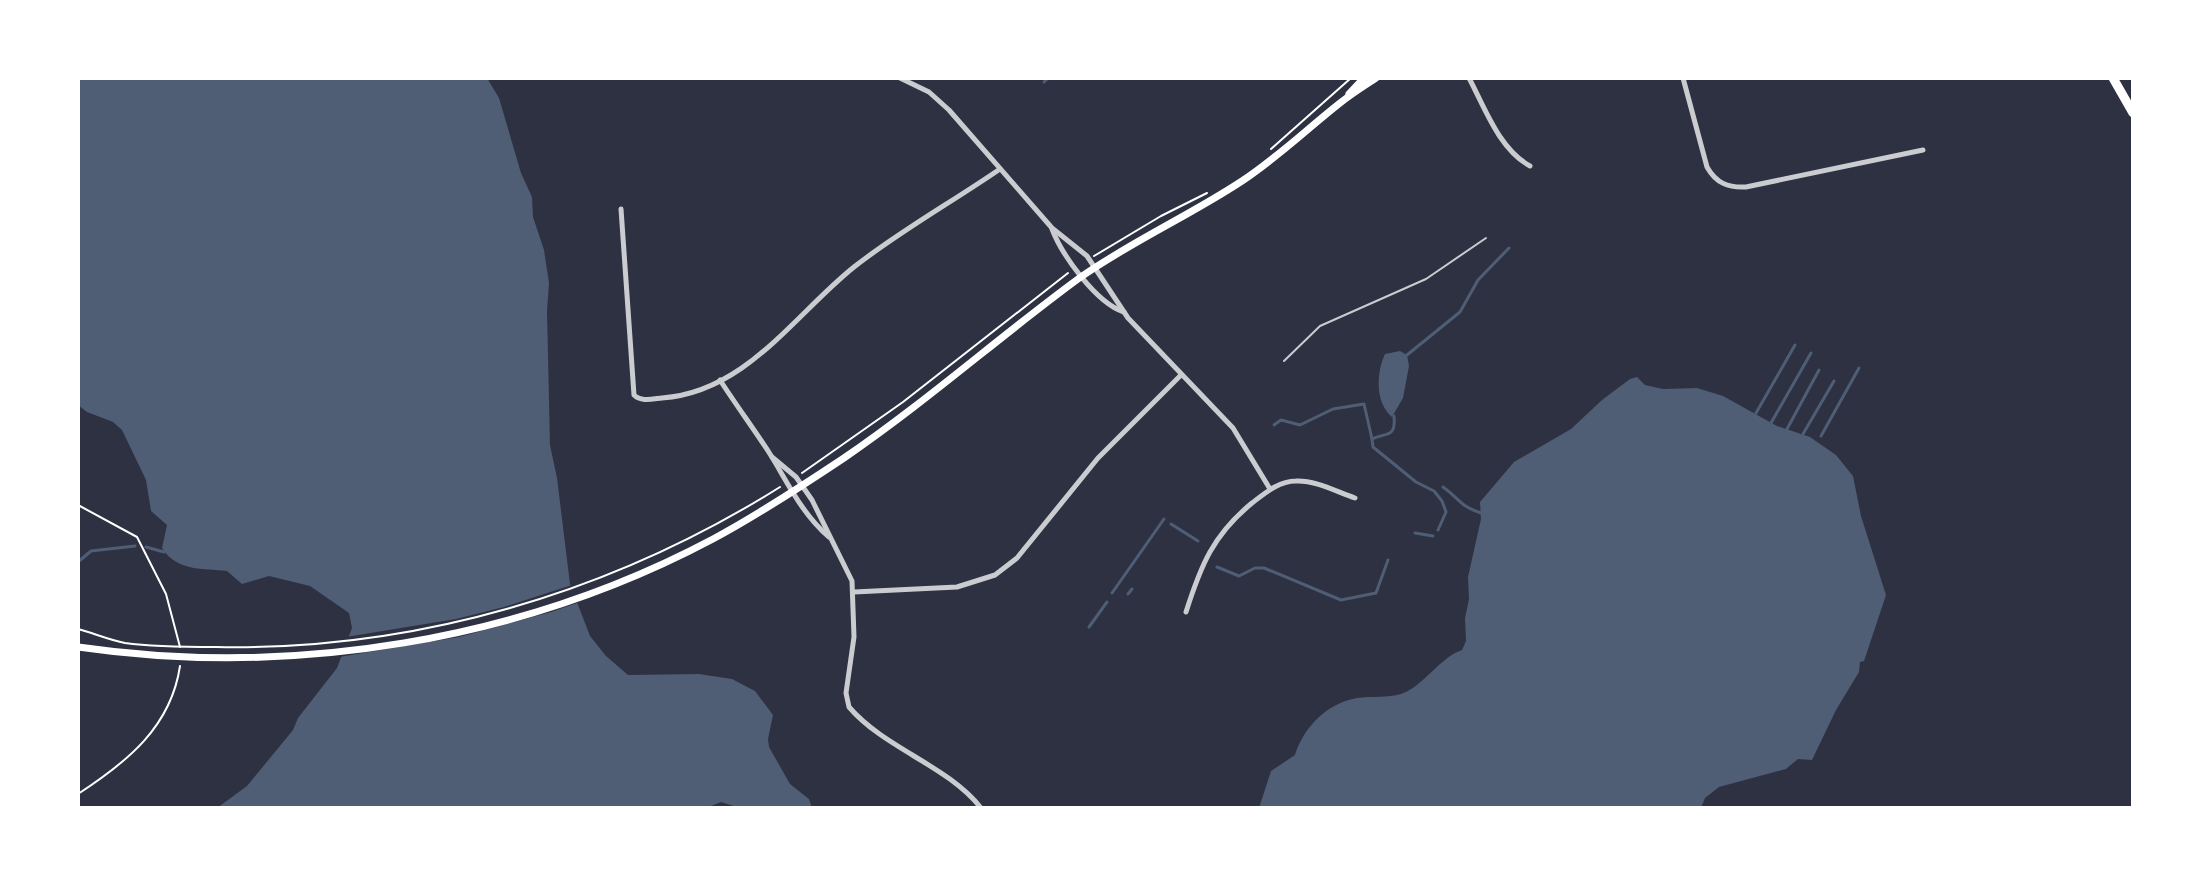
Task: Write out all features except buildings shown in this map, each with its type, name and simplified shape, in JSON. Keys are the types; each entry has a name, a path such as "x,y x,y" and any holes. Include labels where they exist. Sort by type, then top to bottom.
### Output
{"highway":[{"path":"2113,78 2133,113"}],"main road":[{"path":"1343,100 1364,78"},
{"path":"78,647 158,656 208,657 374,648 432,638 551,607 714,539 792,492 910,410 1081,277 1245,180 1343,100 1376,78"}],"street":[{"path":"900,78 939,100 1052,228 1087,256 1124,312 1233,428 1270,489"},
{"path":"1469,78 1507,149 1530,166"},
{"path":"1683,78 1707,167 1714,178 1731,187 1746,187 1923,150"},
{"path":"621,209 636,398 683,396 720,380 777,341 853,267 1000,169"},
{"path":"1052,228 1081,277 1102,299 1124,312"},
{"path":"854,592 957,587 995,575 1017,558 1098,458 1181,375"},
{"path":"720,380 792,492 819,528 830,537"},
{"path":"772,457 802,485 826,523 830,537 847,567 854,592 854,637 846,693 849,707 914,758 966,791 981,808"},
{"path":"1186,612 1199,574 1216,539 1240,513 1270,489 1291,481 1304,481 1355,498"}],"lane":[{"path":"1284,361 1320,326 1426,279 1486,238"}],"path":[{"path":"78,505 133,534 161,582"},
{"path":"78,629 121,642 252,653 433,627 550,597 651,563"},
{"path":"78,794 101,780 132,754 155,729"}],"water":[{"path":"78,78 487,78 499,98 521,173 532,197 533,217 544,250 549,283 550,445 570,584 590,636 606,656 628,675 699,674 732,679 755,691 773,715 769,747 790,784 809,799 812,808 740,808 721,802 706,808 217,808 247,786 293,730 298,718 337,668 352,628 349,613 310,586 269,576 242,584 227,571 183,565 168,556 162,548 167,525 151,511 146,480 122,430 113,422 78,405"},
{"path":"1400,351 1407,355 1409,366 1403,398 1392,417 1382,404 1380,370 1385,354"},
{"path":"1637,377 1645,385 1663,389 1697,388 1723,396 1777,426 1810,437 1836,455 1853,476 1861,516 1886,595 1864,661 1860,662 1859,672 1812,760 1798,759 1786,769 1719,787 1705,798 1701,808 1259,808 1271,771 1295,755 1310,726 1326,711 1357,698 1401,694 1462,650 1466,641 1468,577 1481,519 1480,502 1514,462 1571,429 1602,400"}],"pier":[{"path":"575,584 580,602 551,612 459,637 339,657 346,637 456,619"}],"waterway":[{"path":"1044,82 1048,78"},
{"path":"1407,355 1460,312 1478,280 1509,248"},
{"path":"1756,413 1795,345"},
{"path":"1771,423 1811,353"},
{"path":"1821,436 1859,368"},
{"path":"1787,429 1819,370"},
{"path":"1803,434 1834,381"},
{"path":"1274,425 1281,420 1300,425 1333,409 1364,404 1372,439"},
{"path":"1394,416 1392,432 1372,439 1373,447 1416,482 1434,491 1442,501 1446,512 1438,530"},
{"path":"1443,487 1464,505 1481,513"},
{"path":"1112,593 1164,519"},
{"path":"1171,524 1198,541"},
{"path":"1415,533 1433,536"},
{"path":"78,562 91,551 135,546"},
{"path":"146,547 164,552"},
{"path":"1217,567 1239,576 1255,568 1264,568 1341,600 1376,593 1388,560"},
{"path":"1128,594 1132,589"},
{"path":"1089,627 1107,602"}]}
